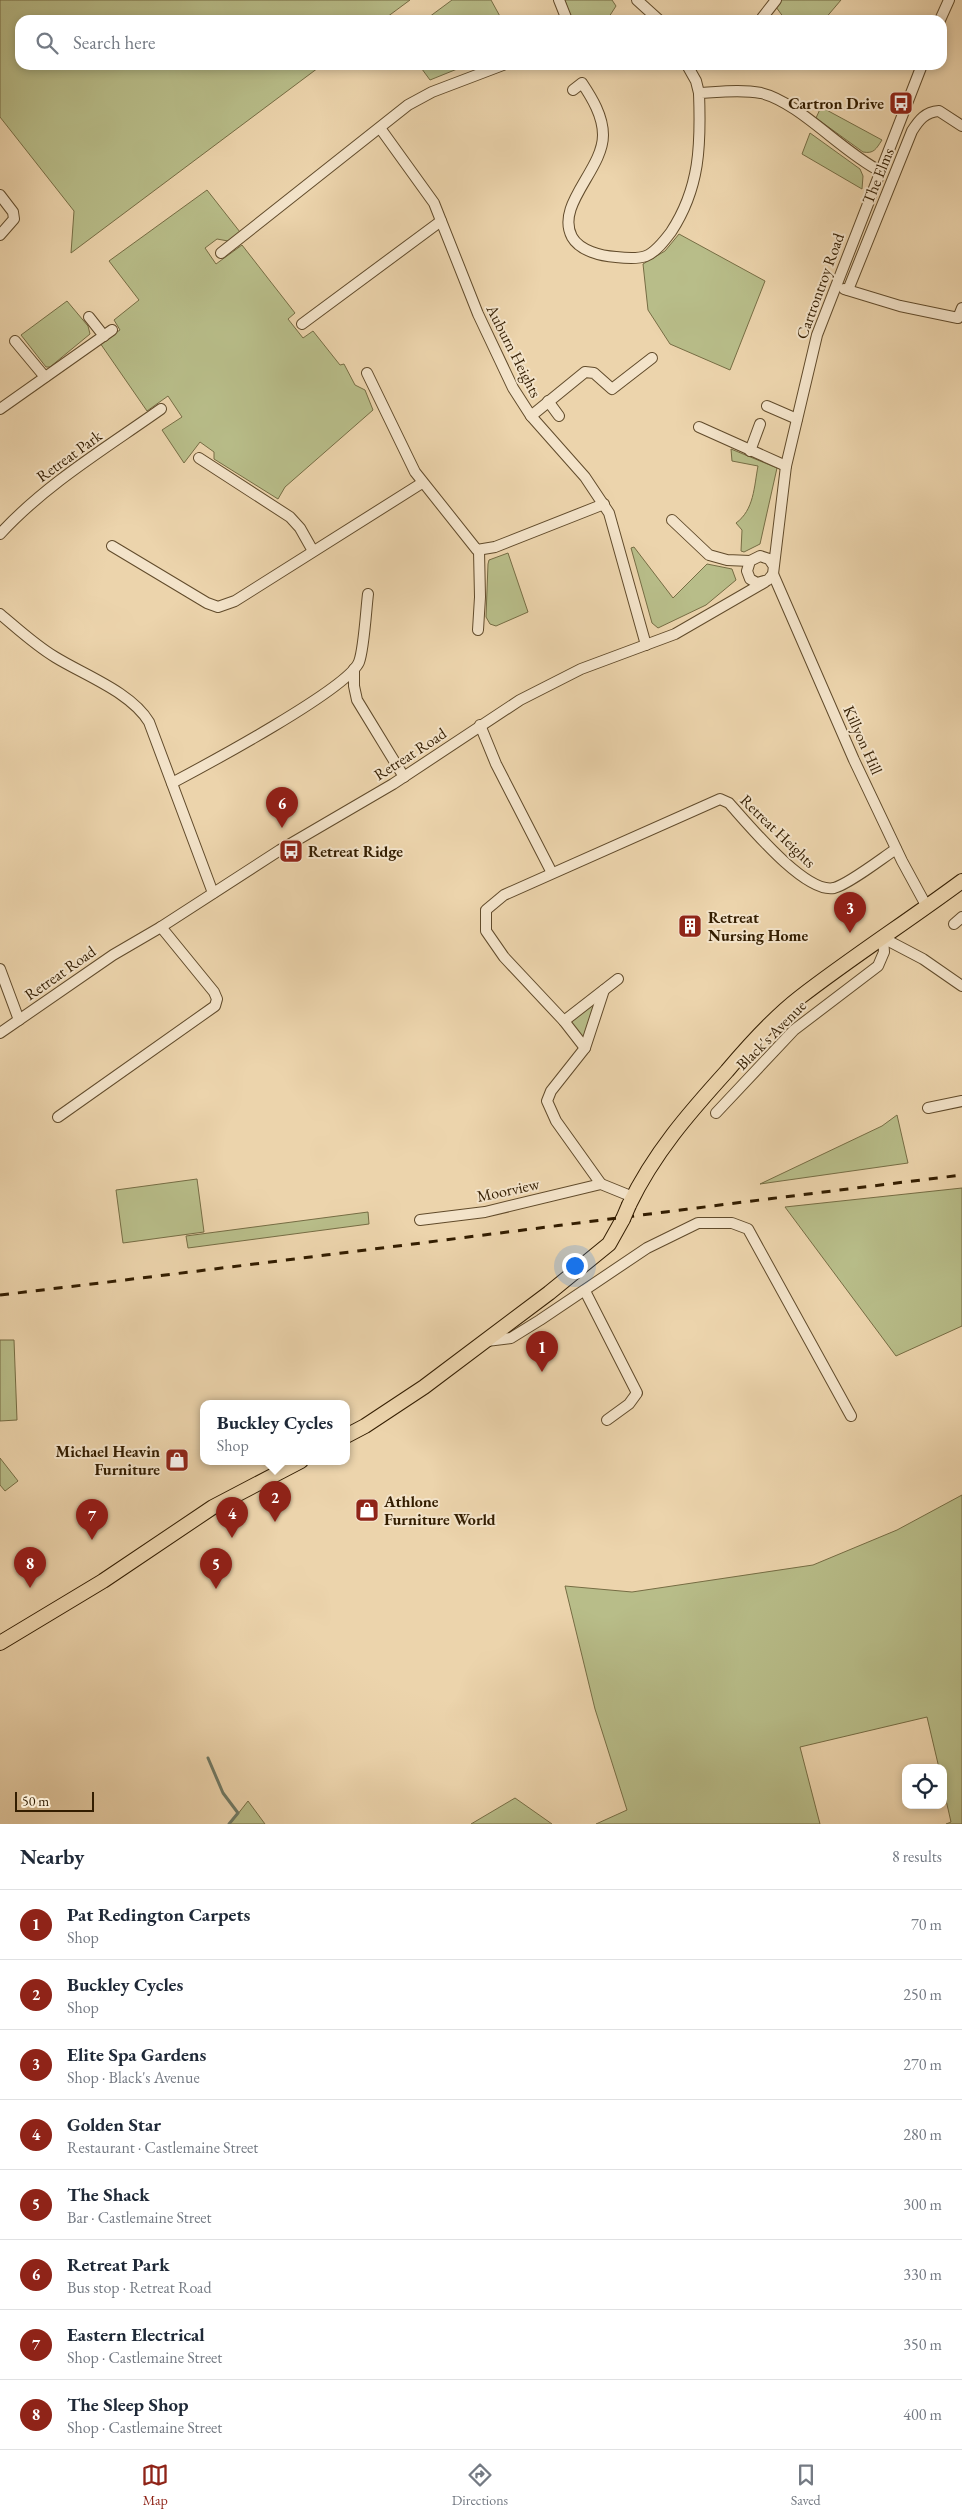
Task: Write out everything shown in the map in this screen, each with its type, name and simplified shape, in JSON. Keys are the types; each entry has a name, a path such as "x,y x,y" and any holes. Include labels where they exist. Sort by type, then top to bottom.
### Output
{"main road":[{"path":"350,1434 424,1387 486,1341 609,1244 646,1170 665,1143 712,1087 775,1019 817,984 962,881"},
{"path":"0,1643 103,1581 213,1507 293,1465"}],"street":[{"path":"559,0 565,15"},
{"path":"637,0 654,15"},
{"path":"764,15 776,0"},
{"path":"941,15 945,1"},
{"path":"221,254 421,97 490,70"},
{"path":"573,90 582,83 591,97 600,118 603,136 598,160 570,210 570,231 576,242 591,252 617,257 646,256 668,236 686,208 694,182 697,162 699,93 696,81 690,70"},
{"name":"Cartrontroy Road","path":"771,577 786,466 817,334 920,70"},
{"path":"699,93 749,92 776,99 853,155 880,171"},
{"name":"The Elms","path":"848,290 912,131 920,119 928,113 938,111 962,126"},
{"name":"Auburn Heights","path":"380,128 431,198 492,346 513,388 531,416 585,477 604,504 612,523 646,645"},
{"path":"0,195 13,212 14,219 0,234"},
{"path":"302,324 441,221"},
{"path":"835,286 900,306 960,319 962,308"},
{"path":"0,409 108,333 89,317"},
{"path":"15,341 45,376"},
{"path":"531,416 586,372 594,373 612,389 616,388 652,358"},
{"path":"367,373 422,483 472,546 479,551 495,547 604,504"},
{"path":"548,401 559,416"},
{"name":"Retreat Park","path":"0,534 37,498 161,410"},
{"path":"750,451 765,410 797,419"},
{"path":"698,428 786,466"},
{"path":"199,458 290,517 300,528 313,551"},
{"path":"112,546 207,603 218,607 235,601 422,483"},
{"path":"672,520 706,553 728,560 750,561 755,557 763,556 769,558 771,577 757,582 728,560"},
{"name":"Cartrontroy Road","path":"763,556 778,525"},
{"path":"478,630 480,597 479,551"},
{"path":"749,576 750,561"},
{"name":"Retreat Road","path":"733,600 749,576"},
{"name":"Retreat Road","path":"0,1033 111,950 161,927 213,893 404,777 480,725 561,678 683,629 771,577"},
{"name":"Killyon Hill","path":"771,577 896,849 927,907"},
{"path":"172,783 280,722 337,684 354,669 359,662 368,594"},
{"path":"0,614 54,656 115,692 143,713 149,722 213,893"},
{"path":"354,669 354,686 357,700 404,777"},
{"path":"480,725 516,804 552,874"},
{"name":"Retreat Heights","path":"585,1048 564,1021 504,957 486,931 486,910 493,902 504,895 720,799 728,803 792,870 817,888 834,888 896,849"},
{"path":"58,1117 215,1006 217,999 214,992 161,927"},
{"path":"883,938 923,959 962,986"},
{"name":"Black's Avenue","path":"716,1113 794,1030 878,966 884,952 883,938"},
{"path":"0,968 19,1020"},
{"path":"564,1021 618,979"},
{"path":"604,990 585,1048 551,1091 547,1101 556,1121 602,1184 631,1201"},
{"path":"928,1108 962,1101"},
{"name":"Moorview","path":"420,1220 485,1212 602,1184"},
{"path":"486,1341 511,1338 585,1291 647,1248 698,1223 732,1223 748,1229 851,1416"},
{"path":"585,1291 637,1393 629,1404 606,1420"}],"green space":[{"path":"0,0 410,0 390,15 15,15 15,70 315,70 71,253 74,211 0,117"},
{"path":"452,0 491,0 499,15 432,15"},
{"path":"565,0 612,0 616,6 610,15 570,15"},
{"path":"781,0 841,0 828,15 782,15 776,7"},
{"path":"423,70 455,70 430,80"},
{"path":"821,107 882,140 874,150 863,152 816,118"},
{"path":"810,133 860,169 863,176 862,189 802,154"},
{"path":"207,190 240,232 228,241 217,239 205,248 216,264 242,245 295,313 288,319 303,338 313,331 340,365 344,364 355,385 365,390 373,410 285,487 278,499 214,459 214,452 200,442 184,463 162,430 182,417 168,396 147,411 100,343 120,330 114,320 139,300 109,261"},
{"path":"679,234 765,281 730,370 670,344 648,310 643,264 665,251"},
{"path":"67,301 88,326 90,334 50,367 46,367 21,335"},
{"path":"731,449 777,468 760,544 744,552 741,551 742,530 736,523 742,518 750,505 758,466 732,461"},
{"path":"634,547 673,598 707,564 732,569 736,580 706,605 658,628 652,623 631,548"},
{"path":"508,553 528,612 496,626 490,624 486,617 488,564 489,560"},
{"path":"603,991 585,1048 564,1021"},
{"path":"897,1115 908,1163 760,1184 882,1126"},
{"path":"197,1179 204,1232 123,1243 116,1190"},
{"path":"962,1188 962,1326 896,1356 785,1207"},
{"path":"368,1212 369,1224 188,1248 186,1236"},
{"path":"0,1340 14,1340 17,1420 0,1421"},
{"path":"0,1458 18,1481 5,1491 0,1485"},
{"path":"962,1495 962,1824 946,1824 951,1822 947,1804 947,1764 938,1764 927,1717 800,1747 820,1824 596,1824 627,1810 595,1709 565,1586 632,1592 813,1565 897,1530"},
{"path":"515,1798 552,1824 471,1824"},
{"path":"248,1801 265,1824 230,1824"}],"waterway":[{"path":"208,1758 223,1793 238,1813 229,1824"}],"railway":[{"path":"0,1295 962,1175"}],"place":[{"name":"Cartron Drive","path":"901,103"},
{"name":"Retreat Park","path":"282,828"},
{"name":"Retreat Ridge","path":"291,851"},
{"name":"Retreat Nursing Home","path":"690,926"},
{"name":"Elite Spa Gardens","path":"850,933"},
{"name":"Pat Redington Carpets","path":"542,1372"},
{"name":"Michael Heavin Furniture","path":"177,1460"},
{"name":"Athlone Furniture World","path":"367,1510"},
{"name":"Buckley Cycles","path":"275,1522"},
{"name":"Golden Star","path":"232,1538"},
{"name":"Eastern Electrical","path":"92,1540"},
{"name":"The Sleep Shop","path":"30,1588"},
{"name":"The Shack","path":"216,1589"}]}
